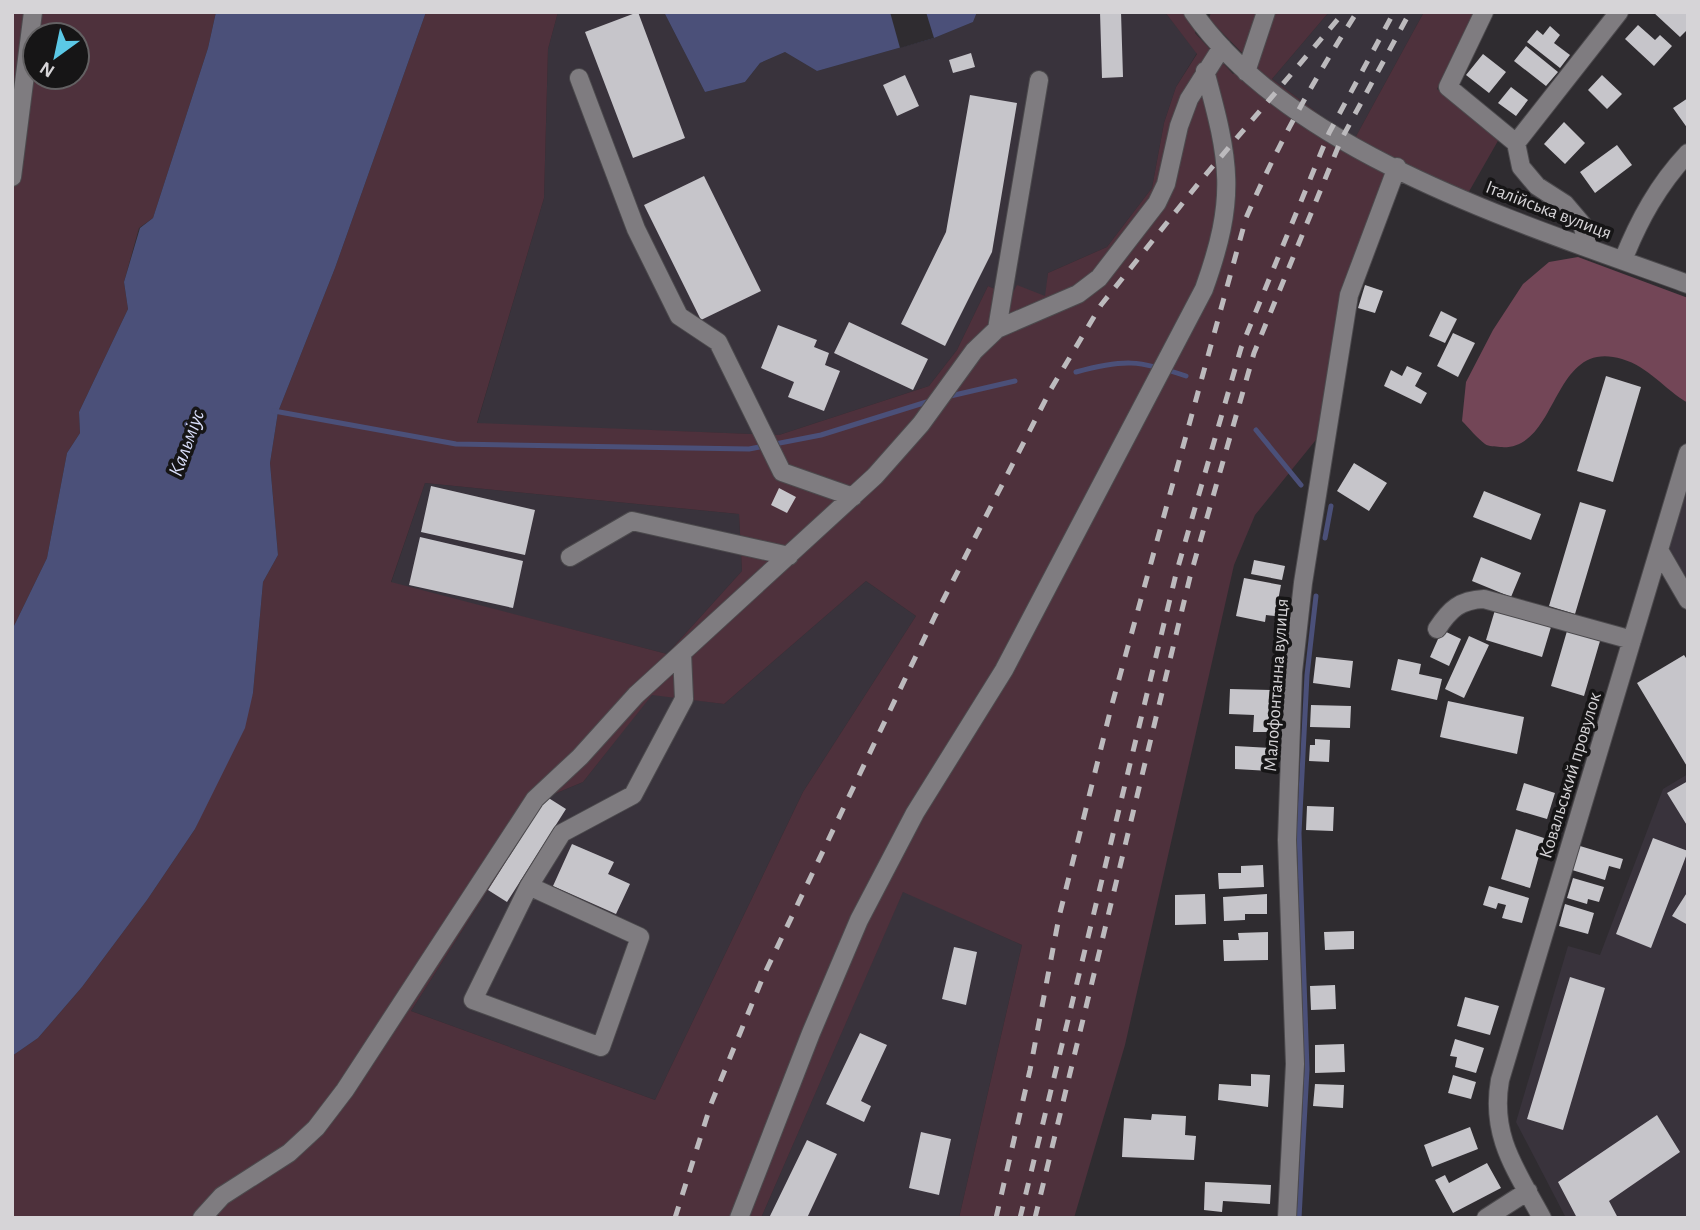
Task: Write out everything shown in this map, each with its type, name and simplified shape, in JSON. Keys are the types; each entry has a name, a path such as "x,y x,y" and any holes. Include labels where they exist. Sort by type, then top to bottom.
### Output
{"street":[{"path":"12,177 33,12"},
{"path":"1246,72 1266,12"},
{"path":"1484,12 1448,87 1516,142 1521,167 1537,186 1565,204 1582,224 1588,247"},
{"path":"1516,142 1619,12"},
{"name":"Італійська вулиця","path":"1200,17 1222,47 1246,72 1307,119 1367,154 1515,220 1688,284"},
{"path":"202,1218 222,1196 289,1153 316,1128 345,1090 524,813 636,695 853,496 921,424 948,383 997,329 1078,294 1099,278 1135,234 1166,184 1179,126 1205,71 1222,47"},
{"path":"739,1218 811,1033 859,920 915,813 1004,670 1151,391 1212,267 1220,245 1228,196 1225,143 1205,71"},
{"path":"579,78 636,229 679,316 718,342 782,472 853,496"},
{"path":"997,329 1040,80"},
{"path":"1623,260 1640,219 1658,189 1688,153"},
{"name":"Малофонтанна вулиця","path":"1287,1218 1295,1064 1287,840 1293,672 1303,583 1349,295 1397,167"},
{"name":"Ковальський провулок","path":"1542,1218 1501,1141 1497,1110 1500,1080 1688,453"},
{"path":"570,557 632,521 789,556"},
{"path":"1658,550 1688,600"},
{"path":"1437,629 1448,611 1466,600 1484,599 1632,640"},
{"path":"529,886 640,937 601,1047 473,1000 529,886 562,833 633,795 684,699 682,653"},
{"path":"1486,1218 1528,1191"}],"shaded area":[{"path":"12,12 216,12 208,48 153,218 139,228 124,282 128,309 79,412 80,433 67,453 47,558 12,630"},
{"path":"426,12 558,12 548,49 544,198 477,423 779,435 929,386 957,350 988,286 1011,296 1017,285 1045,296 1048,273 1107,247 1152,188 1164,123 1176,87 1197,54 1165,12 1201,12 1195,33 1233,74 1254,61 1269,12 1329,12 1272,79 1354,140 1424,12 1475,12 1437,89 1499,139 1467,195 1386,172 1340,292 1319,436 1255,515 1234,565 1125,1045 1074,1218 959,1218 1022,945 903,892 761,1218 223,1218 216,1214 214,1218 12,1218 12,1056 38,1038 82,987 147,900 195,829 253,693 263,582 278,555 270,463 278,412 335,268","holes":["425,483 739,514 742,571 667,654 391,582","866,581 916,616 803,792 655,1100 411,1011 547,797 583,782 652,695 724,704"]},
{"path":"558,12 664,12 705,92 745,82 760,63 785,52 817,71 934,38 973,22 977,12 1165,12 1197,53 1176,87 1164,123 1152,188 1107,247 1048,273 1046,296 1011,297 988,286 957,350 929,386 779,435 477,424 544,198 548,49"},
{"path":"1211,12 1260,12 1246,57 1209,19"},
{"path":"1329,12 1424,12 1354,140 1272,79"},
{"path":"1578,257 1688,298 1688,403 1632,363 1622,359 1599,357 1581,364 1568,378 1546,416 1520,444 1500,447 1487,445 1462,421 1466,382 1493,330 1523,284 1549,262"},
{"path":"425,483 739,514 742,571 667,654 391,583"},
{"path":"1688,484 1688,580 1668,546"},
{"path":"866,581 916,616 803,792 655,1100 411,1011 547,797 583,782 652,694 724,704"},
{"path":"1688,774 1688,1218 1566,1218 1516,1122 1568,946 1600,955 1663,789"},
{"path":"903,891 1022,945 959,1218 761,1218"}],"water":[{"name":"Кальміус","path":"216,12 426,12 335,268 278,412 270,463 278,555 263,582 253,693 245,728 195,829 147,900 82,987 38,1038 12,1056 12,630 47,558 67,453 80,433 79,412 128,309 124,282 140,228 153,218 208,48"},
{"path":"664,12 977,12 973,22 934,38 817,71 785,52 760,63 745,82 705,92"}],"pier":[{"path":"890,12 926,12 934,38 900,48"}],"building":[{"path":"638,12 685,138 633,158 585,32"},
{"path":"1100,12 1121,12 1123,77 1102,78"},
{"path":"1653,12 1688,12 1688,29 1680,37"},
{"path":"1638,25 1655,40 1660,35 1672,46 1654,66 1625,39"},
{"path":"1550,26 1560,35 1554,43 1570,55 1560,68 1527,42 1537,30 1543,35"},
{"path":"1526,46 1558,72 1546,86 1514,61"},
{"path":"971,53 975,67 953,73 949,60"},
{"path":"1483,54 1506,72 1489,93 1466,75"},
{"path":"905,75 919,106 897,116 883,85"},
{"path":"1602,75 1622,94 1607,109 1588,90"},
{"path":"1511,87 1528,100 1516,116 1498,103"},
{"path":"970,95 1017,103 992,252 945,346 901,324 946,232"},
{"path":"1688,98 1688,129 1673,108"},
{"path":"1564,122 1585,143 1565,164 1544,144"},
{"path":"1617,145 1632,165 1595,193 1580,172"},
{"path":"704,176 761,291 701,320 644,205"},
{"path":"1365,285 1383,291 1375,313 1358,308"},
{"path":"1441,311 1457,319 1445,343 1429,336"},
{"path":"849,322 928,359 913,390 834,353"},
{"path":"778,325 817,340 814,347 829,353 825,365 840,371 824,411 788,397 794,382 761,368"},
{"path":"1453,333 1475,343 1458,377 1437,366"},
{"path":"1407,366 1422,373 1415,386 1427,393 1421,404 1384,386 1391,370 1402,376"},
{"path":"1606,376 1641,387 1613,482 1577,471"},
{"path":"1354,463 1387,483 1369,511 1337,491"},
{"path":"431,486 535,510 525,555 421,532"},
{"path":"779,488 796,497 787,513 771,505"},
{"path":"1484,491 1541,514 1531,540 1473,517"},
{"path":"1580,502 1606,510 1575,614 1549,606"},
{"path":"420,537 523,561 513,608 409,585"},
{"path":"1481,557 1521,573 1511,597 1472,581"},
{"path":"1254,560 1285,566 1282,580 1251,574"},
{"path":"1244,578 1281,585 1275,616 1266,615 1265,622 1236,616"},
{"path":"1495,610 1551,627 1542,657 1486,640"},
{"path":"1442,630 1461,639 1449,666 1430,657"},
{"path":"1567,631 1600,641 1584,696 1551,686"},
{"path":"1469,636 1489,645 1464,698 1445,689"},
{"path":"1684,655 1688,661 1688,768 1637,683"},
{"path":"1316,657 1353,661 1350,688 1313,683"},
{"path":"1398,659 1421,664 1419,674 1442,679 1437,700 1391,690"},
{"path":"1230,689 1271,690 1269,732 1253,732 1254,715 1229,714"},
{"path":"1448,701 1524,717 1517,754 1440,737"},
{"path":"1311,705 1351,706 1350,728 1310,727"},
{"path":"1315,739 1330,740 1329,762 1309,761 1310,745 1315,745"},
{"path":"1235,746 1271,748 1270,771 1235,769"},
{"path":"1688,781 1688,827 1667,793"},
{"path":"1524,783 1555,793 1547,819 1516,810"},
{"path":"547,797 566,809 507,902 488,890"},
{"path":"1307,806 1334,807 1333,831 1306,830"},
{"path":"1516,829 1544,838 1530,888 1501,879"},
{"path":"1653,838 1688,851 1651,948 1616,934"},
{"path":"572,844 614,862 608,874 630,884 616,914 553,886"},
{"path":"1580,846 1623,859 1620,869 1609,866 1605,880 1572,870"},
{"path":"1263,865 1264,887 1219,889 1218,873 1241,873 1241,866"},
{"path":"1573,878 1604,887 1599,902 1588,899 1587,904 1567,898"},
{"path":"1489,886 1529,898 1522,923 1502,918 1506,905 1498,903 1496,909 1483,905"},
{"path":"1688,891 1688,925 1672,916"},
{"path":"1205,894 1206,924 1175,925 1175,895"},
{"path":"1267,894 1267,914 1245,914 1245,920 1224,921 1223,897"},
{"path":"1565,904 1594,913 1588,934 1559,926"},
{"path":"1354,931 1354,949 1325,950 1324,932"},
{"path":"1268,932 1268,960 1224,961 1223,940 1239,940 1238,933"},
{"path":"954,947 977,952 966,1005 942,999"},
{"path":"1570,977 1605,988 1563,1130 1527,1119"},
{"path":"1335,985 1336,1009 1311,1010 1310,986"},
{"path":"1465,997 1499,1006 1490,1035 1457,1026"},
{"path":"860,1033 887,1045 861,1101 871,1106 864,1122 826,1104"},
{"path":"1455,1039 1484,1048 1476,1073 1455,1067 1457,1057 1450,1056"},
{"path":"1344,1044 1345,1072 1315,1073 1315,1045"},
{"path":"1251,1074 1270,1075 1268,1107 1218,1100 1219,1084 1251,1086"},
{"path":"1453,1075 1476,1082 1471,1099 1448,1093"},
{"path":"1315,1084 1344,1085 1343,1108 1313,1106"},
{"path":"1152,1114 1186,1116 1185,1135 1196,1136 1194,1160 1122,1157 1124,1118 1151,1120"},
{"path":"1657,1115 1680,1152 1609,1201 1618,1218 1577,1218 1558,1182"},
{"path":"1470,1127 1478,1149 1432,1167 1424,1145"},
{"path":"921,1132 951,1139 939,1195 909,1188"},
{"path":"807,1140 837,1154 807,1218 769,1218"},
{"path":"1487,1163 1501,1188 1453,1213 1435,1180 1445,1175 1449,1183"},
{"path":"1205,1182 1271,1185 1270,1204 1223,1201 1222,1212 1204,1210"}],"waterway":[{"path":"1076,372 1131,363 1186,376"},
{"path":"946,397 1015,381"},
{"path":"274,411 456,444 749,449 821,435 933,400"},
{"path":"1256,430 1301,485"},
{"path":"1325,538 1331,506"},
{"path":"1299,1218 1307,1069 1299,833 1307,675 1316,596"}],"railway":[{"path":"675,1218 711,1104 763,977 935,616 1051,389 1101,305 1202,179 1344,12"},
{"path":"996,1218 1030,1070 1059,917 1111,708 1246,218 1297,113 1357,12"},
{"path":"1020,1218 1176,574 1241,348 1329,133 1394,12"},
{"path":"1035,1218 1190,577 1254,353 1341,140 1410,12"}]}
